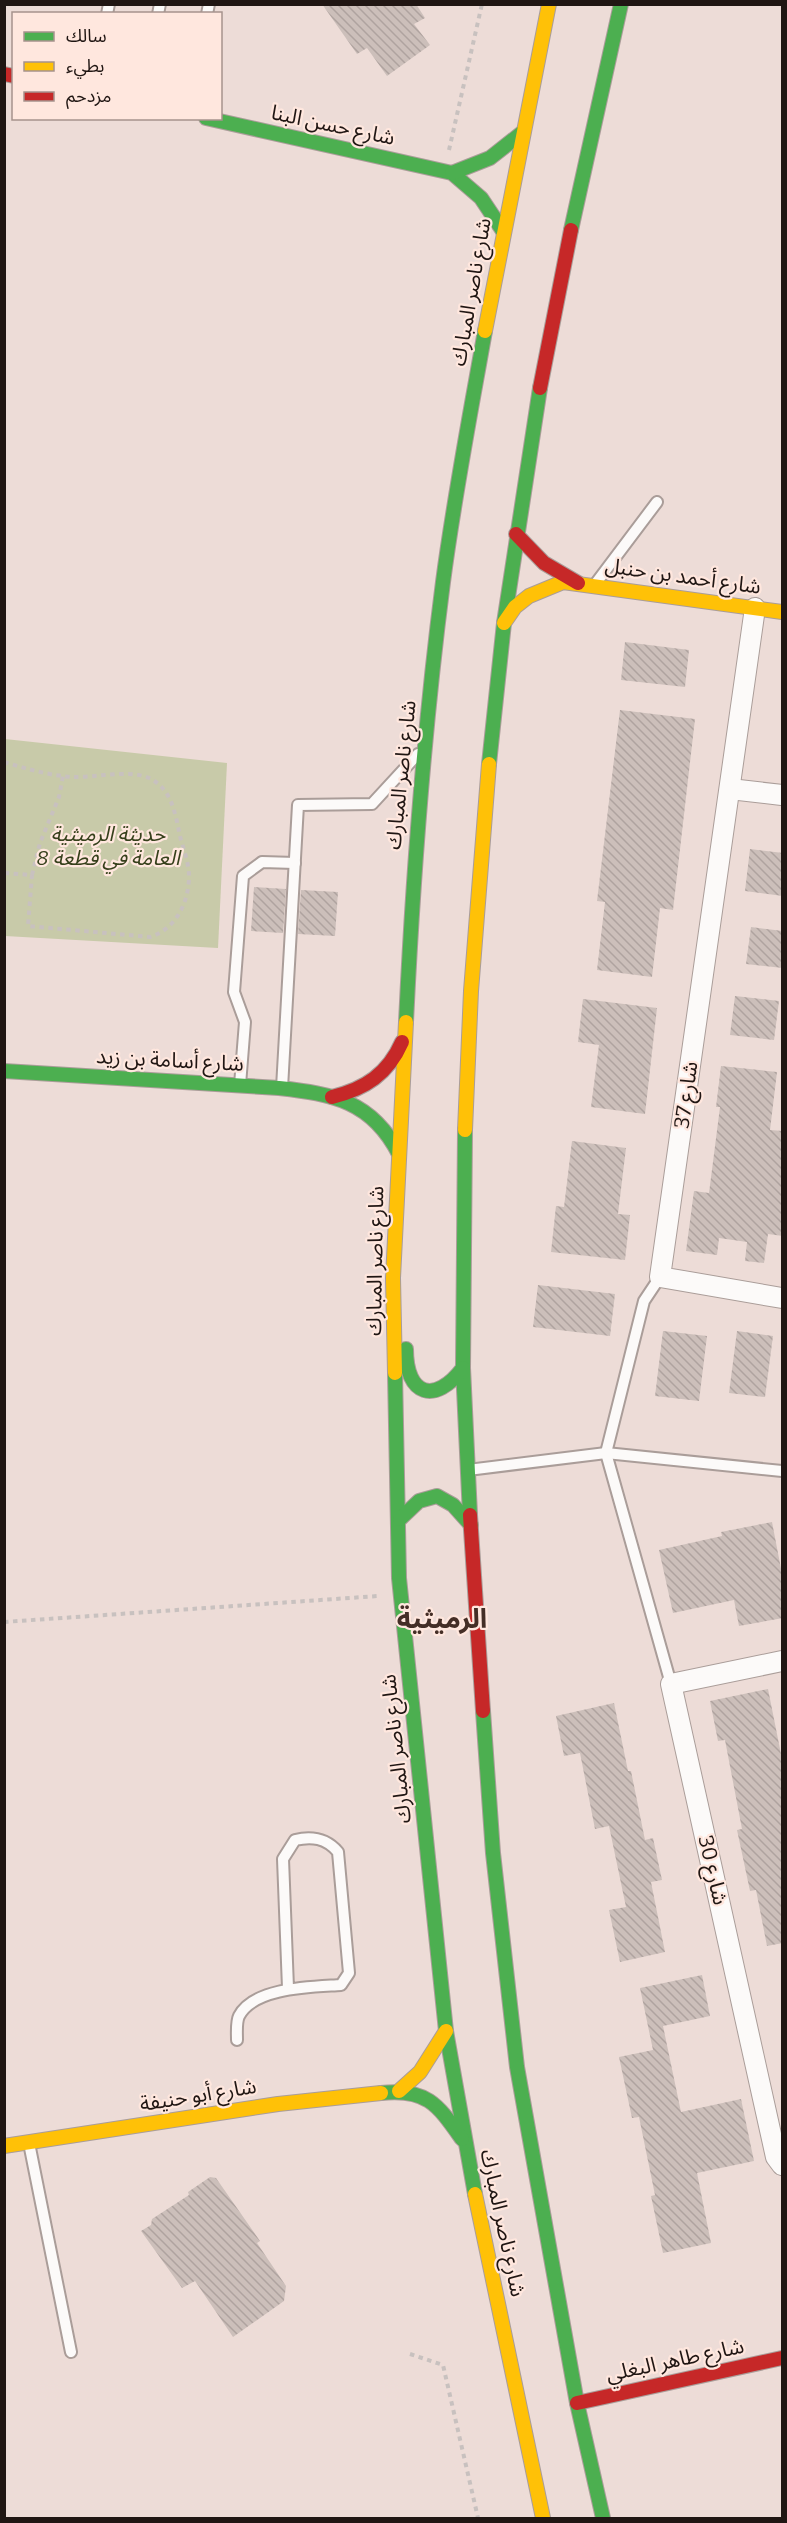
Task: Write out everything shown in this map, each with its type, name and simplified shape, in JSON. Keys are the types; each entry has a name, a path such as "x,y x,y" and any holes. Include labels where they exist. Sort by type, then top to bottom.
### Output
{"street":[{"name":"شارع ناصر المبارك","path":"543,2518 464,2142 446,2031 401,1594 393,1278 413,875 424,747 443,582 464,446 503,231 549,4"},
{"name":"شارع ناصر المبارك","path":"603,2518 577,2403 517,2067 493,1853 463,1368 464,1165 471,991 484,809 516,534 542,377 621,4"},
{"name":"شارع حسن البنا","path":"215,120 448,172 475,190 485,201 503,231"},
{"path":"448,172 489,160 523,132"},
{"name":"شارع أحمد بن حنبل","path":"516,534 544,563 578,583"},
{"name":"شارع أحمد بن حنبل","path":"504,623 522,599 535,591 563,582 783,612"},
{"name":"شارع 37","path":"660,1277 755,608"},
{"path":"730,789 783,795"},
{"name":"شارع أسامة بن زيد","path":"332,1097 360,1090 384,1073 400,1050 405,1036"},
{"name":"شارع أسامة بن زيد","path":"4,1071 240,1085 332,1097 357,1106 377,1121 386,1131 399,1154"},
{"path":"660,1277 783,1298"},
{"path":"393,1278 404,1295 406,1370 412,1383 421,1389 439,1391 453,1383 463,1368"},
{"path":"400,1519 418,1500 436,1496 458,1507 471,1525"},
{"path":"671,1684 783,1661"},
{"name":"شارع 30","path":"671,1684 776,2157 783,2165"},
{"path":"399,2091 420,2072 446,2031"},
{"name":"شارع أبو حنيفة","path":"4,2146 287,2103 399,2091 419,2096 439,2107 464,2142"},
{"name":"شارع طاهر البغلي","path":"577,2403 783,2358"}],"lane":[{"path":"595,585 657,502"},
{"path":"282,1089 298,805 372,804 424,747"},
{"path":"240,1085 245,1022 234,992 243,876 262,862 295,863"},
{"path":"660,1277 644,1301 606,1453 671,1684"},
{"path":"468,1470 606,1453 783,1471"},
{"path":"237,2040 238,2017 249,2004 288,1989 341,1985 349,1973 338,1852 330,1843 307,1837 296,1840 283,1859 288,1989"},
{"path":"28,2143 71,2352"}],"path":[{"path":"448,172 482,4"},
{"path":"4,762 39,773 63,776 104,777 134,774 149,778 162,787 172,802 189,874 181,911 172,924 161,933 150,937 28,926 32,875 40,843 59,797 63,776"},
{"path":"4,873 32,875"},
{"path":"4,1622 401,1594"},
{"path":"410,2354 443,2365 478,2518"}],"green space":[{"name":"حديثة الرميثية العامة في قطعة 8","path":"5,739 227,763 218,948 5,936"}],"building":[{"path":"322,4 416,4 425,18 414,24 430,45 387,76 367,48 357,54"},
{"path":"625,642 689,650 685,687 621,680"},
{"path":"620,710 695,719 673,910 660,908 652,977 597,970 605,902 597,901"},
{"path":"750,849 783,853 783,896 745,891"},
{"path":"254,887 286,889 283,933 251,931"},
{"path":"301,890 338,892 335,936 298,934"},
{"path":"751,927 783,931 783,968 746,964"},
{"path":"735,996 779,1001 774,1040 730,1035"},
{"path":"583,999 657,1008 645,1114 591,1107 599,1045 578,1042"},
{"path":"721,1066 777,1072 770,1130 783,1131 783,1236 768,1234 764,1263 745,1261 747,1242 719,1238 717,1255 686,1251 694,1191 709,1193 720,1107 716,1107"},
{"path":"572,1141 626,1148 618,1214 630,1215 625,1260 551,1252 556,1206 564,1207"},
{"path":"538,1285 615,1294 610,1336 533,1327"},
{"path":"663,1331 707,1336 699,1401 655,1396"},
{"path":"737,1331 773,1336 765,1397 729,1393"},
{"path":"772,1522 783,1579 783,1618 739,1626 734,1600 673,1613 659,1550 722,1536 721,1532"},
{"path":"768,1689 783,1764 783,1943 767,1946 756,1890 750,1891 737,1830 742,1829 725,1740 718,1741 710,1701"},
{"path":"614,1703 645,1840 653,1838 662,1880 651,1882 665,1952 620,1962 609,1910 626,1907 609,1826 595,1829 580,1753 564,1756 556,1716"},
{"path":"702,1975 710,2016 663,2026 681,2112 741,2099 754,2161 697,2173 711,2243 663,2253 651,2196 655,2195 639,2117 632,2118 619,2057 653,2050 640,1988"},
{"path":"210,2177 216,2178 260,2241 257,2243 286,2286 284,2301 233,2337 195,2281 182,2288 141,2231 151,2225 152,2219 189,2195 188,2192"}],"traffic: fast":[{"path":"571,230 621,4"},
{"path":"215,120 452,173 481,198 503,231"},
{"path":"452,173 490,158 523,132"},
{"path":"406,1022 420,802 436,637 462,456 485,331"},
{"path":"489,764 504,623 540,388"},
{"path":"4,1071 279,1088 317,1093 349,1103 363,1111 388,1136 399,1154"},
{"path":"465,1130 463,1368 470,1515"},
{"path":"406,1349 407,1365 411,1377 424,1390 433,1391 442,1387 453,1380 463,1368"},
{"path":"395,1373 399,1578 446,2031 475,2194"},
{"path":"400,1519 419,1501 437,1496 453,1505 471,1525"},
{"path":"483,1711 493,1853 517,2067 577,2403 603,2518"},
{"path":"381,2093 410,2093 430,2101 446,2117 462,2139"}],"traffic: slow":[{"path":"485,331 549,4"},
{"path":"504,623 515,607 529,596 563,582 782,612"},
{"path":"465,1130 471,991 489,764"},
{"path":"395,1373 393,1278 406,1022"},
{"path":"399,2091 420,2072 446,2031"},
{"path":"4,2146 278,2104 381,2093"},
{"path":"475,2194 543,2518"}],"traffic: jam":[{"path":"4,74 12,76"},
{"path":"540,388 571,230"},
{"path":"516,534 544,563 578,583"},
{"path":"332,1097 355,1090 374,1079 390,1063 402,1042"},
{"path":"470,1515 483,1711"},
{"path":"577,2403 782,2358"}],"district":[{"name":"الرميثية","path":"442,1619"}]}
